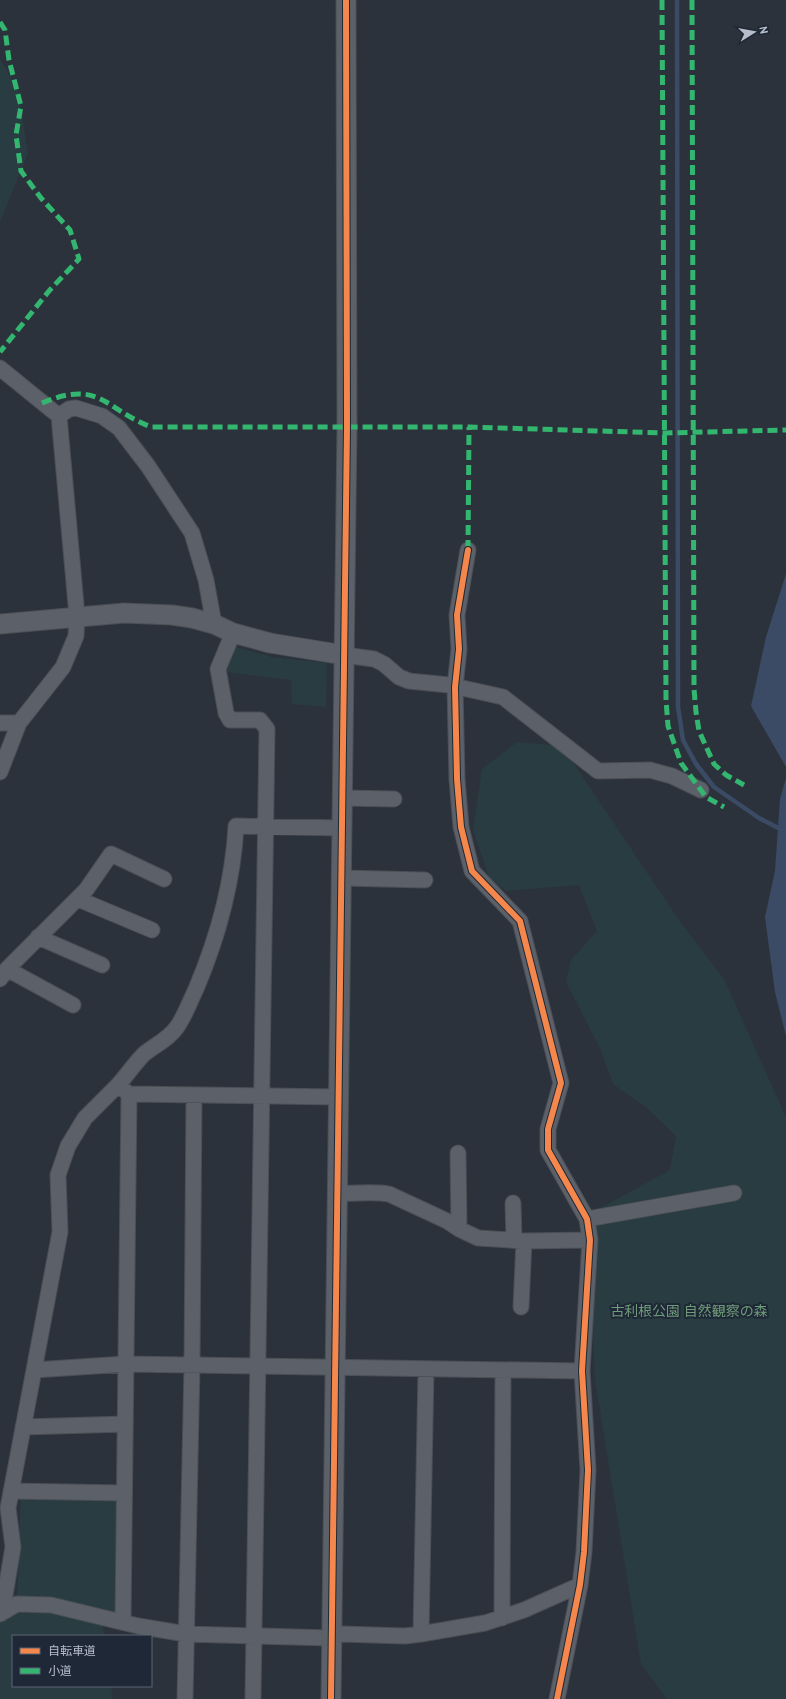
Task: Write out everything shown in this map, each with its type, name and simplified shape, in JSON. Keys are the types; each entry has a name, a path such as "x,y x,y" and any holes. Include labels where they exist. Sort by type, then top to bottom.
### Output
{"street":[{"path":"330,1699 347,427 346,0"},
{"path":"0,368 59,416 77,616 76,636 63,667 19,723 0,772"},
{"path":"59,416 70,409 76,408 102,416 119,428 148,466 192,533 206,580 214,624"},
{"path":"468,550 457,615 459,649 455,686 457,786 461,827 472,871 520,921 561,1083 548,1129 548,1150 587,1219 590,1240 582,1371 588,1470 584,1552 580,1585 557,1699"},
{"path":"0,624 77,616 150,613 192,618 214,624 233,633 270,643 374,659 384,664 399,677 409,681 455,686 503,697 598,771 650,770 672,776 701,790"},
{"path":"233,633 218,669 226,713 230,720 260,720 267,729 253,1699"},
{"path":"0,723 19,723"},
{"path":"342,798 394,799"},
{"path":"1,1614 13,1547 8,1508 60,1232 58,1175 68,1146 84,1118 124,1089 145,1054 165,1040 177,1028 188,1007 210,956 233,865 236,826 342,828"},
{"path":"73,1005 4,974 38,937 78,899 111,854 164,879"},
{"path":"341,878 425,880"},
{"path":"78,899 152,930"},
{"path":"38,937 102,965"},
{"path":"124,1089 194,1095 338,1097"},
{"path":"123,1621 125,1424 124,1089"},
{"path":"185,1699 192,1365 194,1095"},
{"path":"458,1153 459,1229"},
{"path":"337,1193 362,1194 380,1192 389,1194 447,1221 459,1229 478,1238 519,1241 590,1240"},
{"path":"587,1219 734,1193"},
{"path":"513,1204 519,1241 521,1307"},
{"path":"34,1370 125,1364 582,1371"},
{"path":"421,1634 426,1369"},
{"path":"502,1618 503,1370"},
{"path":"23,1427 125,1424"},
{"path":"11,1491 124,1493"},
{"path":"1,1614 17,1604 51,1605 186,1634 331,1638 341,1634 405,1636 485,1623 502,1618 580,1585"}],"green space":[{"path":"0,59 18,90 28,153 0,222"},
{"path":"236,647 272,657 327,663 326,707 292,704 291,680 226,672"},
{"name":"古利根公園 自然観察の森","path":"517,742 562,746 681,923 724,979 786,1117 786,1699 667,1699 641,1664 595,1379 592,1310 593,1212 670,1170 676,1136 647,1108 613,1084 600,1048 566,982 571,960 597,931 579,885 506,891 489,877 473,830 482,769"},
{"path":"21,1492 124,1493 123,1621 101,1617 104,1635 12,1635 12,1687 111,1687 113,1699 0,1699 0,1614 17,1604"}],"water":[{"path":"786,574 786,767 751,706 766,637"},
{"path":"786,778 786,1036 775,992 765,917 775,871 780,799"}],"waterway":[{"path":"677,0 678,707 683,740 696,764 714,787 759,818 786,832"}],"marked path":[{"path":"662,0 666,700 668,726 681,763 706,797 724,807"},
{"path":"692,0 694,689 699,731 714,764 726,775 744,785"},
{"path":"0,22 5,30 9,60 21,106 16,135 21,171 41,198 70,230 79,259 49,291 0,352"},
{"path":"42,403 61,396 77,394 89,395 100,399 135,420 151,427 469,427 665,433 786,430"},
{"path":"468,550 469,427"}],"cycle path":[{"path":"331,1699 347,427 346,0"},
{"path":"468,550 457,615 459,649 455,687 457,779 461,827 472,871 520,921 561,1083 548,1129 548,1150 587,1219 590,1240 582,1371 588,1470 584,1552 580,1585 557,1699"}]}
